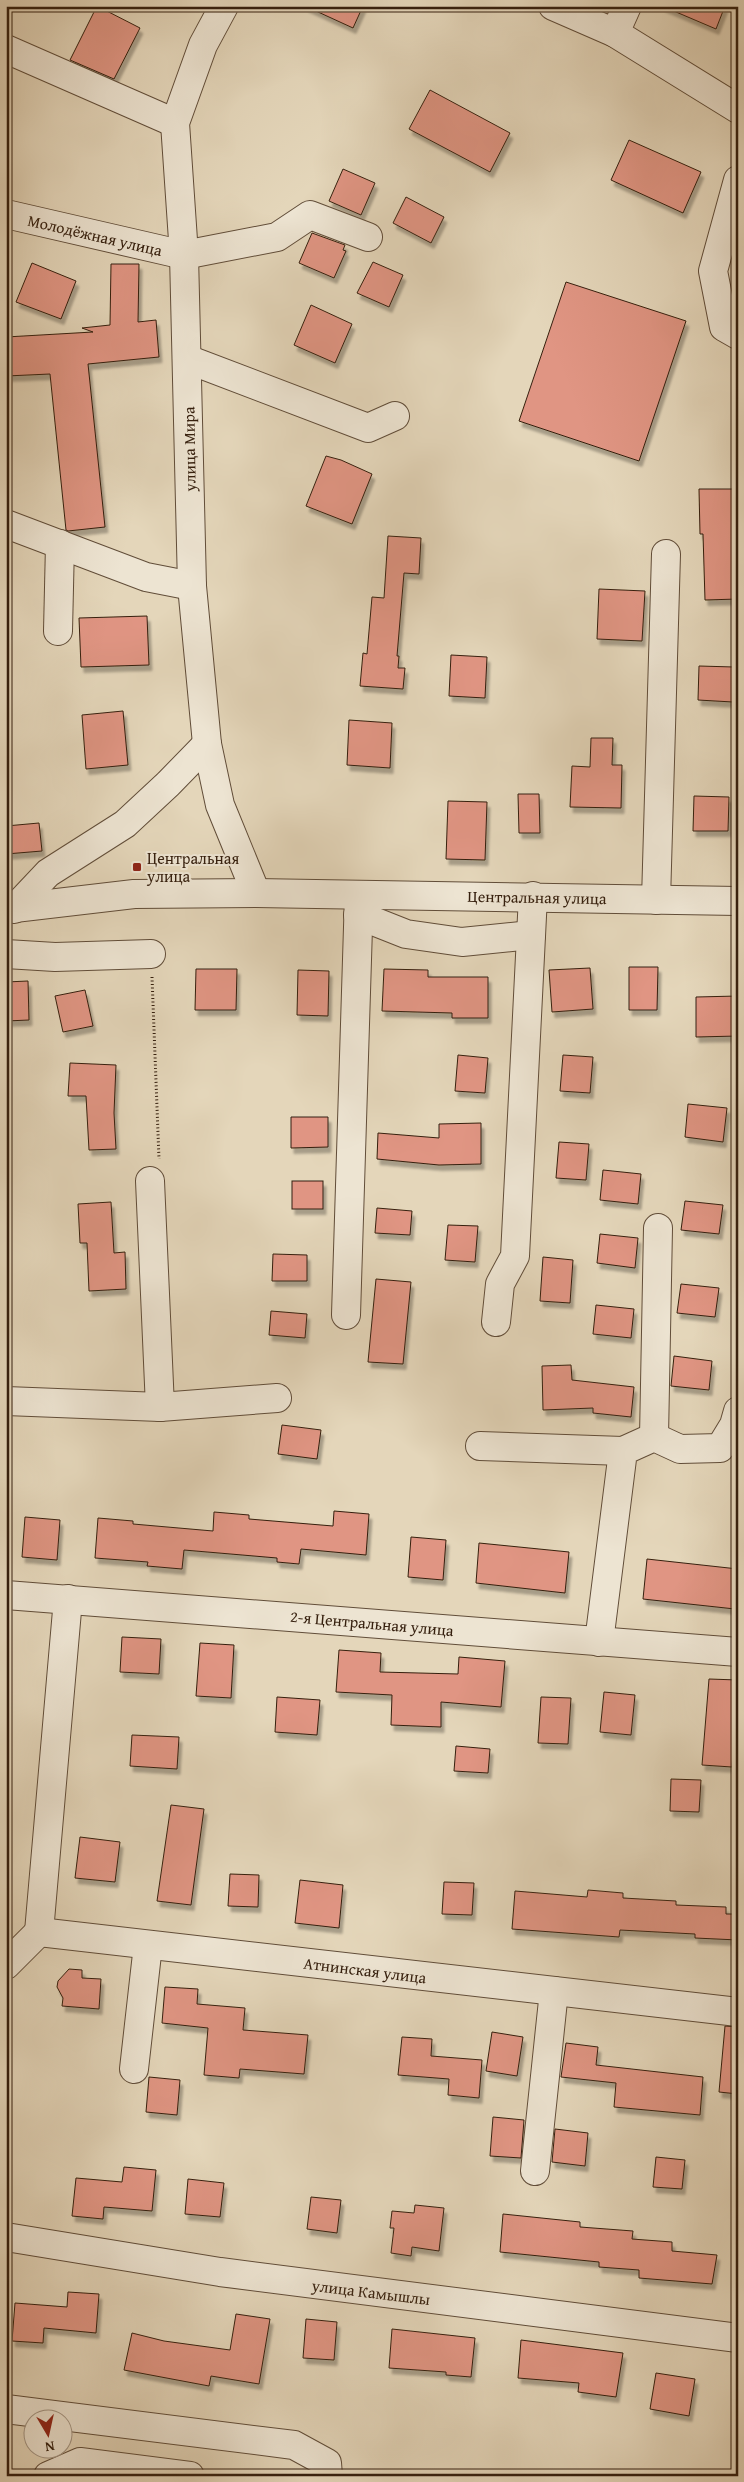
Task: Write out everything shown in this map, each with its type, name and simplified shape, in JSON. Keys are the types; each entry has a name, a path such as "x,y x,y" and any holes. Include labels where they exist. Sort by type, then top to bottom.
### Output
{"street":[{"name":"улица Мира","path":"224,6 203,44 175,123 184,255 192,586 208,744 220,806 256,893"},
{"path":"553,6 615,34 738,110"},
{"path":"615,34 627,6"},
{"path":"6,49 175,123"},
{"path":"738,180 713,271 724,327 738,335"},
{"name":"Молодёжная улица","path":"6,214 184,255"},
{"path":"184,255 277,237 310,215 368,237"},
{"path":"187,359 368,428 395,416"},
{"path":"6,524 146,577 192,586"},
{"path":"58,631 60,544"},
{"path":"656,900 666,554"},
{"path":"10,909 48,873 125,824 208,744"},
{"name":"Центральная улица","path":"10,909 134,894 256,893 359,905 533,896 738,901"},
{"path":"496,1322 500,1284 515,1256 533,896"},
{"path":"346,1314 359,905 406,934 462,942 531,935"},
{"path":"6,954 55,957 151,954"},
{"path":"150,1181 160,1407"},
{"path":"654,1437 658,1228"},
{"path":"6,1401 160,1407 277,1398"},
{"path":"480,1446 624,1451 654,1437 680,1449 720,1448 734,1425 738,1411"},
{"path":"599,1642 624,1451"},
{"name":"2-я Центральная улица","path":"6,1596 68,1599 599,1642 673,1645 738,1652"},
{"path":"6,1965 40,1932 68,1599"},
{"name":"Атнинская улица","path":"40,1932 738,2012"},
{"path":"134,2069 148,1945"},
{"path":"536,2171 554,1991"},
{"name":"улица Камышлы","path":"6,2237 220,2272 738,2338"},
{"path":"6,2409 294,2445 327,2463 328,2476"},
{"path":"48,2476 80,2462 190,2476"}],"path":[{"path":"150,1181 160,1169 151,954"}],"building":[{"path":"97,6 140,28 114,79 70,60"},
{"path":"305,6 363,6 353,28"},
{"path":"662,6 725,6 716,29"},
{"path":"430,90 510,133 490,172 409,129"},
{"path":"629,140 701,172 683,213 611,180"},
{"path":"343,169 375,183 361,215 329,201"},
{"path":"406,197 444,217 431,243 393,223"},
{"path":"312,233 345,245 343,250 346,251 334,278 299,263"},
{"path":"373,262 403,275 389,307 357,293"},
{"path":"32,263 76,281 61,319 16,302"},
{"path":"111,264 139,264 138,322 156,320 159,357 88,364 105,527 68,531 66,530 50,374 6,376 6,337 93,332 82,328 110,325"},
{"path":"566,282 686,321 639,461 519,421"},
{"path":"311,305 352,324 335,363 294,345"},
{"path":"326,456 341,460 372,474 352,524 306,506"},
{"path":"699,489 735,489 738,599 705,600 703,534 700,534"},
{"path":"388,536 421,538 419,574 404,573 397,656 399,656 398,668 405,668 403,689 360,686 363,653 367,654 372,597 384,598"},
{"path":"599,589 645,591 642,641 597,639"},
{"path":"147,616 149,665 81,667 79,618"},
{"path":"451,655 487,657 485,698 449,696"},
{"path":"699,666 734,667 733,702 698,700"},
{"path":"123,711 128,765 86,769 82,715"},
{"path":"349,720 392,723 390,768 347,765"},
{"path":"591,738 613,738 612,765 622,765 621,808 570,807 572,766 590,767"},
{"path":"518,794 539,794 540,833 519,833"},
{"path":"694,796 729,797 728,831 693,831"},
{"path":"448,801 487,802 485,860 446,859"},
{"path":"39,823 42,851 6,854 6,826"},
{"path":"629,967 658,967 657,1010 629,1010"},
{"path":"590,968 593,1009 552,1012 549,970"},
{"path":"196,969 237,969 236,1010 195,1010"},
{"path":"384,969 428,970 428,977 488,977 488,1018 452,1018 452,1013 382,1011"},
{"path":"298,970 329,971 328,1016 297,1015"},
{"path":"28,981 29,1020 6,1021 6,982"},
{"path":"85,990 93,1026 63,1032 55,996"},
{"path":"738,996 738,1036 696,1037 696,997"},
{"path":"458,1055 488,1058 485,1093 455,1091"},
{"path":"563,1055 593,1057 590,1093 560,1091"},
{"path":"70,1063 116,1065 114,1113 116,1149 89,1150 86,1096 68,1096"},
{"path":"688,1104 727,1108 723,1142 685,1137"},
{"path":"291,1117 328,1117 328,1147 291,1148"},
{"path":"481,1123 481,1164 439,1165 377,1159 378,1133 439,1138 439,1124"},
{"path":"559,1142 589,1144 586,1180 556,1178"},
{"path":"603,1170 641,1174 638,1204 600,1200"},
{"path":"292,1181 323,1181 323,1209 292,1209"},
{"path":"685,1201 723,1205 719,1234 681,1230"},
{"path":"111,1202 114,1253 125,1252 126,1289 89,1291 87,1243 80,1243 78,1204"},
{"path":"377,1208 412,1211 410,1235 375,1233"},
{"path":"448,1225 478,1226 475,1262 445,1260"},
{"path":"600,1234 638,1238 635,1268 597,1263"},
{"path":"273,1254 307,1255 307,1281 272,1281"},
{"path":"543,1257 573,1260 570,1303 540,1301"},
{"path":"376,1279 411,1282 403,1364 368,1362"},
{"path":"681,1284 719,1288 715,1317 677,1313"},
{"path":"596,1305 634,1309 631,1338 593,1334"},
{"path":"271,1311 307,1314 305,1338 269,1335"},
{"path":"674,1356 712,1361 709,1390 671,1386"},
{"path":"571,1365 572,1380 634,1387 631,1417 593,1413 593,1408 543,1410 542,1366"},
{"path":"282,1425 321,1430 317,1459 278,1454"},
{"path":"334,1511 369,1514 366,1555 301,1549 299,1564 277,1562 277,1558 184,1550 182,1569 147,1566 148,1562 95,1558 98,1518 133,1521 133,1524 213,1531 214,1512 249,1515 249,1519 333,1526"},
{"path":"25,1517 60,1520 57,1560 22,1557"},
{"path":"411,1537 446,1540 443,1580 408,1577"},
{"path":"479,1543 569,1552 565,1593 476,1583"},
{"path":"647,1559 738,1569 735,1609 643,1599"},
{"path":"122,1637 161,1639 159,1674 120,1672"},
{"path":"200,1643 234,1645 231,1698 196,1696"},
{"path":"339,1650 381,1653 380,1672 458,1674 459,1657 505,1661 501,1707 441,1702 441,1727 391,1725 392,1695 336,1692"},
{"path":"709,1679 738,1680 732,1767 702,1765"},
{"path":"604,1692 635,1695 631,1735 600,1732"},
{"path":"277,1697 320,1700 317,1735 275,1732"},
{"path":"541,1697 571,1698 568,1744 538,1743"},
{"path":"132,1735 179,1737 177,1769 130,1766"},
{"path":"456,1746 490,1749 488,1773 454,1771"},
{"path":"671,1779 701,1780 699,1812 670,1811"},
{"path":"171,1805 204,1809 191,1905 157,1901"},
{"path":"80,1837 120,1842 115,1882 75,1878"},
{"path":"230,1874 259,1875 258,1907 228,1906"},
{"path":"300,1880 343,1885 339,1928 295,1923"},
{"path":"444,1882 474,1883 472,1915 442,1914"},
{"path":"588,1890 623,1893 623,1898 676,1901 676,1905 726,1907 726,1914 738,1914 738,1940 695,1938 695,1934 620,1930 619,1937 512,1929 515,1891 587,1897"},
{"path":"69,1969 82,1970 82,1978 101,1979 99,2009 62,2006 63,1998 57,1987 58,1981"},
{"path":"165,1987 198,1989 197,2004 245,2008 243,2030 308,2035 304,2074 240,2069 239,2078 204,2075 208,2028 162,2023"},
{"path":"725,2026 738,2027 738,2094 719,2092"},
{"path":"492,2032 523,2037 517,2076 486,2071"},
{"path":"402,2037 432,2039 431,2056 482,2060 479,2098 448,2095 449,2079 398,2075"},
{"path":"566,2043 598,2047 596,2065 703,2077 700,2115 614,2107 616,2083 561,2077"},
{"path":"149,2077 180,2080 177,2115 146,2112"},
{"path":"493,2117 524,2120 521,2158 490,2156"},
{"path":"555,2129 588,2133 585,2166 552,2162"},
{"path":"656,2157 685,2160 682,2189 653,2187"},
{"path":"124,2167 156,2170 152,2211 104,2207 103,2219 72,2216 76,2178 122,2182"},
{"path":"188,2179 224,2183 220,2217 185,2214"},
{"path":"311,2197 341,2200 337,2233 307,2229"},
{"path":"415,2205 444,2208 439,2251 412,2247 411,2256 391,2253 394,2228 390,2228 392,2211 414,2213"},
{"path":"503,2214 580,2222 580,2227 633,2231 632,2239 672,2242 672,2251 717,2255 712,2284 639,2278 639,2270 599,2267 599,2262 500,2252"},
{"path":"68,2292 99,2294 96,2333 44,2328 43,2343 12,2341 15,2303 67,2307"},
{"path":"236,2314 270,2319 259,2384 211,2376 209,2386 124,2370 132,2333 164,2341 230,2350"},
{"path":"306,2319 337,2322 334,2360 303,2358"},
{"path":"392,2329 475,2338 471,2377 446,2375 446,2372 389,2368"},
{"path":"521,2340 623,2353 616,2397 578,2392 579,2383 518,2378"},
{"path":"656,2373 695,2379 689,2416 650,2409"}],"place":[{"name":"Центральная улица","path":"137,867"}]}
